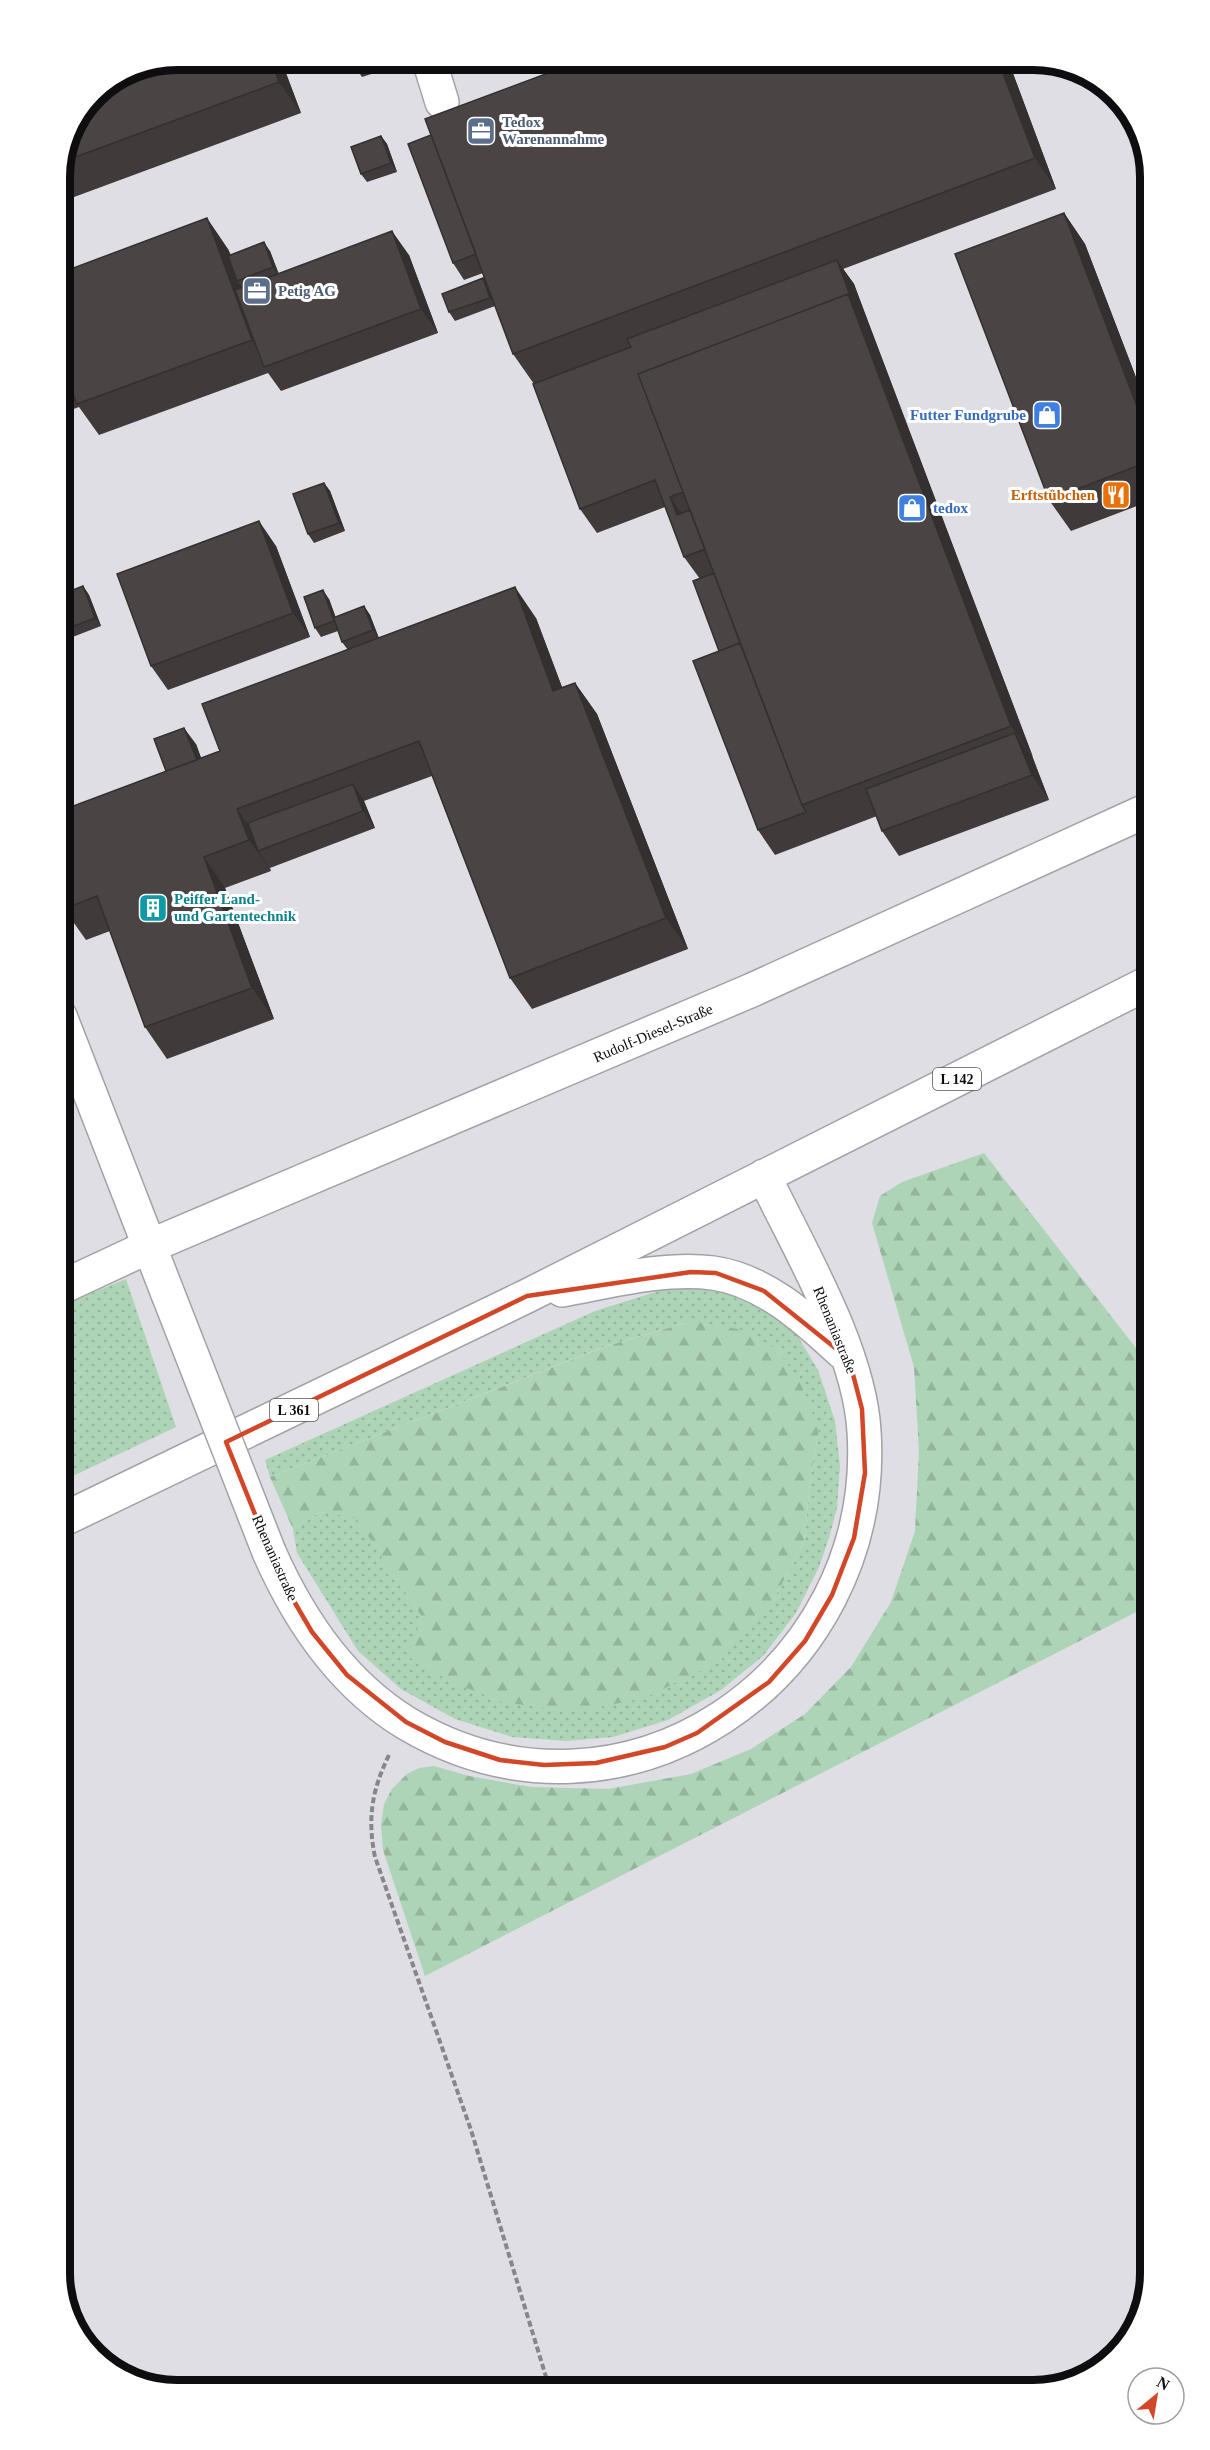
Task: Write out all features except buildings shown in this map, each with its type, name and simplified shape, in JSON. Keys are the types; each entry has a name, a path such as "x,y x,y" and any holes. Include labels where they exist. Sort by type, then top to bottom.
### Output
{"main road":[{"path":"432,71 442,102"},
{"name":"Rudolf-Diesel-Straße","path":"70,1283 150,1246 752,990 1140,814"},
{"name":"L 142","path":"764,1176 1140,987"},
{"name":"Rhenaniastraße","path":"71,1043 269,1552 296,1607 330,1657 366,1693 406,1722 445,1742 500,1760 544,1765 596,1763 650,1752 697,1733 769,1682 805,1641 826,1609 847,1558 859,1517 865,1473 864,1429 858,1392 849,1359 764,1176"},
{"name":"L 361","path":"70,1516 527,1296 764,1176"},
{"name":"L 361","path":"527,1296 662,1274 691,1272 716,1274 739,1280 786,1305 818,1330 849,1359"}],"path":[{"path":"406,1722 385,1763 374,1794 370,1824 375,1857 471,2130 547,2379"}],"highlighted area":[{"path":"691,1272 716,1273 764,1291 849,1359 862,1409 865,1473 854,1538 832,1595 805,1641 769,1682 697,1733 665,1747 596,1763 544,1765 500,1760 445,1742 406,1722 347,1675 312,1632 281,1579 226,1442 527,1296"}],"green space":[{"path":"984,1153 1140,1353 1140,1610 425,1976 383,1850 381,1825 384,1804 392,1789 407,1774 419,1768 434,1766 469,1776 531,1787 608,1789 691,1774 751,1749 805,1714 851,1667 891,1602 915,1531 919,1451 914,1367 872,1223 880,1196 902,1182"},
{"path":"126,1279 176,1427 70,1477 70,1302"},
{"path":"707,1288 747,1299 773,1313 797,1335 818,1370 835,1421 840,1466 837,1508 819,1567 796,1613 763,1656 721,1690 668,1720 613,1737 566,1741 512,1737 455,1719 401,1689 358,1651 297,1553 293,1529 320,1512 356,1517 422,1617 773,1601 804,1542 811,1473 819,1429 692,1321 606,1346 270,1477 265,1460 595,1311 665,1289"},
{"path":"692,1321 743,1330 777,1350 798,1378 819,1429 811,1473 804,1542 773,1601 720,1661 645,1698 573,1712 503,1702 453,1683 407,1656 422,1617 356,1518 320,1512 293,1529 270,1477 607,1346"}],"place":[{"name":"Tedox Warenannahme","path":"481,131"},
{"name":"Petig AG","path":"257,291"},
{"name":"Futter Fundgrube","path":"1047,415"},
{"name":"Erftstübchen","path":"1116,495"},
{"name":"tedox","path":"912,508"},
{"name":"Peiffer Land- und Gartentechnik","path":"153,908"}]}
